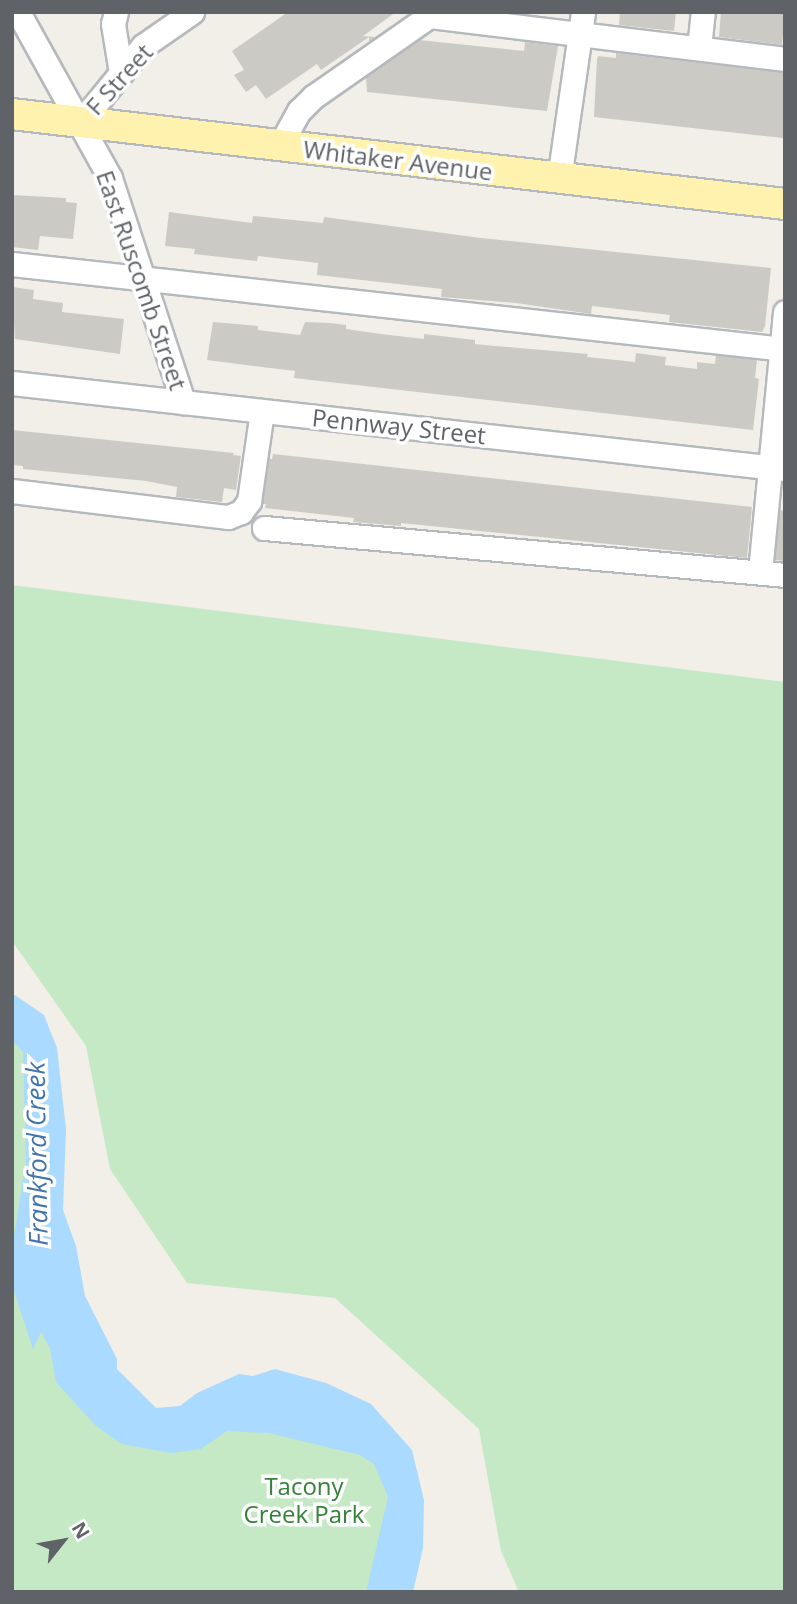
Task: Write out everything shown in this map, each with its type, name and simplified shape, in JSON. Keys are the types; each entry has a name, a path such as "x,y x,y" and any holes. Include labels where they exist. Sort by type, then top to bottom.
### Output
{"main road":[{"name":"Whitaker Avenue","path":"12,114 785,204"}],"street":[{"name":"East Ruscomb Street","path":"18,12 110,178 183,402"},
{"path":"116,12 113,24 121,73"},
{"name":"F Street","path":"81,122 143,46 192,12"},
{"path":"699,48 703,12"},
{"path":"280,145 299,111 313,97 432,14 582,22 699,48 785,59"},
{"path":"559,179 582,22"},
{"path":"12,264 783,349"},
{"path":"760,572 778,468 785,312"},
{"name":"Pennway Street","path":"12,383 778,468"},
{"path":"12,491 229,517 241,512 249,500 262,411"},
{"path":"264,528 785,575"}],"green space":[{"path":"12,585 785,682 785,1592 519,1592 501,1551 479,1429 335,1298 187,1283 110,1169 86,1046 12,941"},
{"name":"Tacony Creek Park","path":"12,1011 37,1025 53,1261 155,1442 331,1399 400,1462 398,1592 12,1592"}],"water":[{"name":"Frankford Creek","path":"12,993 44,1015 57,1048 66,1129 63,1210 76,1246 85,1296 117,1359 117,1369 156,1408 180,1406 197,1393 239,1374 253,1376 275,1369 326,1383 371,1404 412,1450 424,1500 423,1548 413,1592 366,1592 388,1497 374,1464 360,1455 269,1433 227,1431 201,1449 171,1453 122,1444 95,1425 56,1382 50,1348 41,1332 33,1349 12,1285 13,1243 26,1159 23,1052 12,1040"}],"building":[{"path":"288,12 396,12 363,36 375,37 369,41 369,37 321,70 317,64 266,99 256,85 246,92 234,75 244,70 232,51"},
{"path":"620,12 676,12 674,31 619,25"},
{"path":"721,12 785,12 782,45 719,37"},
{"path":"419,40 524,51 525,42 558,46 547,111 367,92 366,77"},
{"path":"616,53 785,73 783,138 594,117 598,56 616,58"},
{"path":"12,195 66,198 66,202 77,203 73,239 40,236 38,250 12,247"},
{"path":"169,212 252,223 253,216 323,223 324,217 481,238 771,268 765,326 762,332 669,322 670,315 592,306 591,314 516,303 441,297 442,289 317,275 318,263 258,256 257,261 194,254 195,249 165,246"},
{"path":"12,287 34,290 33,299 63,303 62,312 124,319 120,354 15,339"},
{"path":"213,322 258,326 258,330 300,335 305,322 331,323 346,325 346,329 381,334 424,339 424,334 475,340 475,344 588,354 587,357 635,362 636,353 666,357 665,365 697,369 697,362 715,364 716,355 757,360 755,378 759,379 753,430 294,378 295,371 207,360"},
{"path":"12,430 234,453 233,455 241,456 236,490 224,488 222,502 176,497 177,487 146,481 23,469 23,466 12,465"},
{"path":"273,454 752,507 747,558 401,523 401,526 353,522 354,518 265,508 266,504 262,504 269,459 272,459"},
{"path":"780,510 785,511 784,561 775,560"}]}
